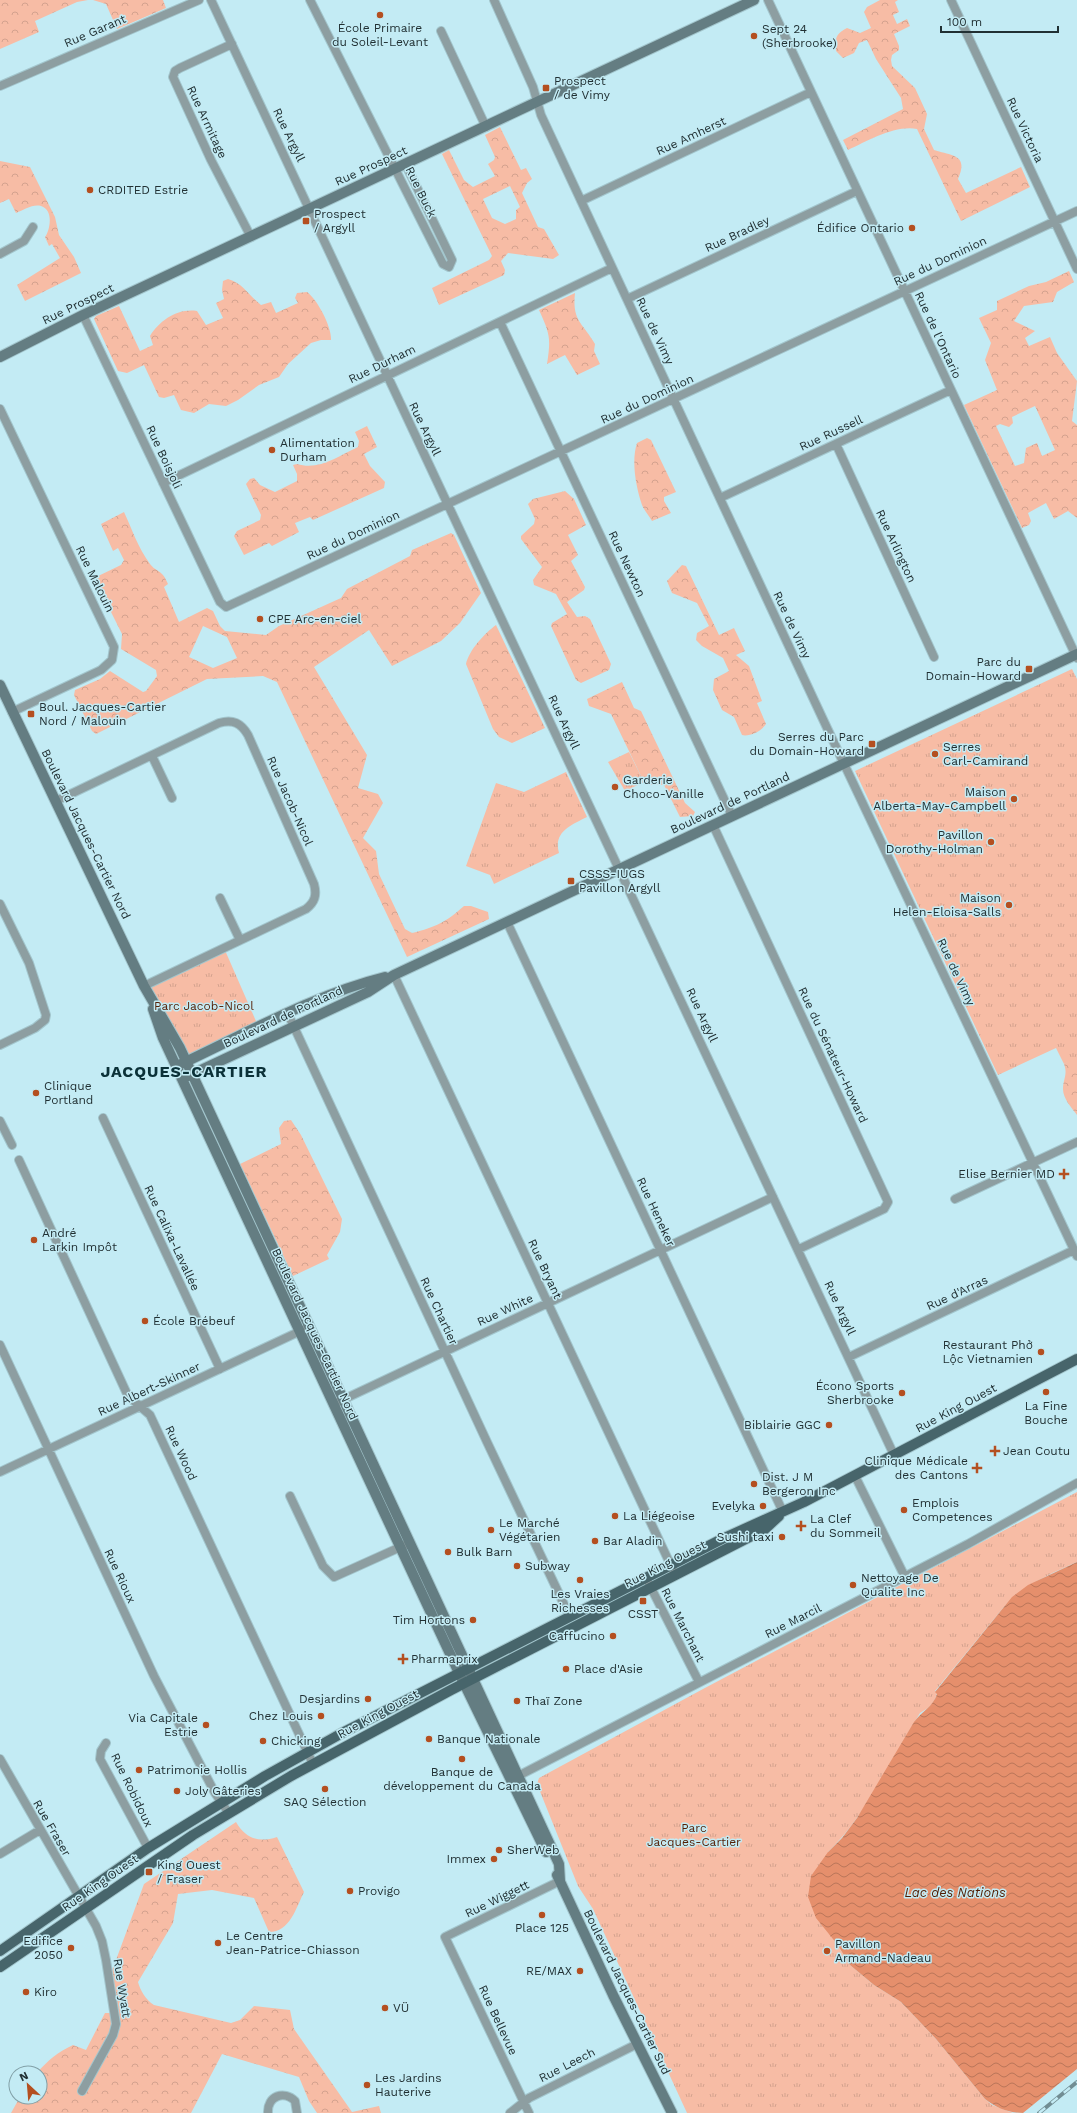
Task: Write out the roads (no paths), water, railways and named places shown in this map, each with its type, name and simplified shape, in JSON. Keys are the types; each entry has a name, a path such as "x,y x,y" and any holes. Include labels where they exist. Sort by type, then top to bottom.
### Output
{"main road":[{"name":"Rue Prospect","path":"0,357 83,315 754,0"},
{"name":"Boulevard de Portland","path":"182,1079 368,992 394,975 1077,656"},
{"name":"Boulevard Jacques-Cartier Nord","path":"0,685 146,990 163,1038 176,1067 299,1331 405,1545"},
{"name":"Boulevard de Portland","path":"176,1067 288,1014 364,982 394,975"},
{"name":"Boulevard Jacques-Cartier Nord","path":"146,990 173,1033 187,1062 343,1400 405,1545 468,1681"},
{"name":"Rue King Ouest","path":"0,1951 148,1848 307,1752 570,1617 673,1570 761,1520 783,1512 855,1476 1077,1359"},
{"name":"Rue King Ouest","path":"0,1967 228,1812 313,1764 648,1582"},
{"name":"Boulevard Jacques-Cartier Sud","path":"468,1681 518,1776 559,1864 560,1881"},
{"name":"Boulevard Jacques-Cartier Sud","path":"468,1681 560,1881 637,2044 672,2113"}],"street":[{"name":"Rue Garant","path":"0,86 199,0"},
{"name":"Rue Argyll","path":"211,0 310,209 386,376 448,504 773,1197 799,1249 894,1455"},
{"name":"Rue Buck","path":"310,0 452,260 449,267 446,267 443,264 401,167"},
{"name":"Rue de Vimy","path":"494,0 534,87 541,115 612,268 844,764 1076,1253"},
{"name":"Rue de l'Ontario","path":"768,0 1077,656"},
{"name":"Rue Victoria","path":"951,0 1077,270"},
{"path":"441,31 486,127"},
{"name":"Rue Armitage","path":"232,44 180,68 175,71 173,77 211,160 251,237"},
{"name":"Rue Amherst","path":"581,201 811,92"},
{"name":"Rue Bradley","path":"627,299 857,191"},
{"name":"Rue du Dominion","path":"226,607 1077,211"},
{"path":"0,254 24,241 33,227"},
{"name":"Rue Durham","path":"162,483 612,268"},
{"name":"Rue Boisjoli","path":"83,315 220,602 226,607"},
{"name":"Rue Newton","path":"500,322 732,816"},
{"name":"Rue Russell","path":"720,498 951,390"},
{"name":"Rue Malouin","path":"0,409 114,647 112,660 101,670 12,712"},
{"name":"Rue Arlington","path":"836,444 934,657"},
{"name":"Rue Jacob-Nicol","path":"56,801 226,721 237,723 248,735 314,884 316,892 314,901 306,908 240,940 146,990"},
{"path":"152,756 172,798"},
{"name":"Rue du Sénateur-Howard","path":"713,825 888,1202 884,1209 799,1249"},
{"path":"220,898 240,940"},
{"path":"0,904 29,963 44,1009 45,1020 35,1028 0,1045"},
{"name":"Rue Heneker","path":"507,922 783,1512"},
{"name":"Rue Bryant","path":"394,975 673,1570"},
{"name":"Rue Chartier","path":"288,1014 444,1352 570,1617"},
{"name":"Rue Calixa-Lavallée","path":"103,1118 220,1368"},
{"path":"0,1121 12,1145"},
{"path":"955,1199 1077,1142"},
{"name":"Rue Wood","path":"19,1160 128,1396 150,1415 313,1764"},
{"name":"Rue White","path":"334,1404 773,1197"},
{"name":"Rue d'Arras","path":"849,1357 1076,1253"},
{"name":"Rue Albert-Skinner","path":"0,1472 309,1327"},
{"name":"Rue Rioux","path":"0,1345 154,1676 228,1812"},
{"path":"855,1476 905,1577"},
{"name":"Rue Marcil","path":"518,1776 968,1544 1077,1483"},
{"path":"290,1496 323,1566 327,1572 334,1577 405,1545"},
{"name":"Rue Marchant","path":"648,1582 700,1682"},
{"name":"Rue Robidoux","path":"106,1743 101,1750 100,1759 148,1848"},
{"name":"Rue Fraser","path":"0,1759 85,1909"},
{"path":"0,1854 40,1830"},
{"name":"Rue Wiggett","path":"445,1937 560,1881"},
{"name":"Rue Wyatt","path":"82,2091 113,2035 116,2020 102,1940 85,1909"},
{"name":"Rue Bellevue","path":"445,1937 529,2113"},
{"name":"Rue Leech","path":"510,2113 529,2098 637,2044"},
{"path":"268,2113 270,2103 277,2096 287,2095 295,2101 302,2113"},
{"path":"295,2101 297,2113"}],"water":[{"name":"Lac des Nations","path":"1077,1562 1077,2069 1023,2113 1018,2113 1003,2109 985,2099 936,2039 901,2002 874,1985 850,1965 837,1944 816,1918 808,1897 811,1876 828,1852 842,1838 857,1818 914,1722 933,1702 937,1694 935,1692 1012,1597 1028,1585"}],"railway":[{"path":"1039,2113 1077,2082"}],"place":[{"name":"École Primaire du Soleil-Levant","path":"380,15"},
{"name":"Sept 24 (Sherbrooke)","path":"754,36"},
{"name":"Prospect / de Vimy","path":"546,88"},
{"name":"CRDITED Estrie","path":"90,190"},
{"name":"Prospect / Argyll","path":"306,221"},
{"name":"Édifice Ontario","path":"912,228"},
{"name":"Alimentation Durham","path":"272,450"},
{"name":"CPE Arc-en-ciel","path":"260,619"},
{"name":"Parc du Domain-Howard","path":"1029,669"},
{"name":"Boul. Jacques-Cartier Nord / Malouin","path":"31,714"},
{"name":"Serres du Parc du Domain-Howard","path":"872,744"},
{"name":"Serres Carl-Camirand","path":"935,754"},
{"name":"Garderie Choco-Vanille","path":"615,787"},
{"name":"Maison Alberta-May-Campbell","path":"1014,799"},
{"name":"Pavillon Dorothy-Holman","path":"991,842"},
{"name":"CSSS-IUGS Pavillon Argyll","path":"571,881"},
{"name":"Maison Helen-Eloisa-Salls","path":"1009,905"},
{"name":"Clinique Portland","path":"36,1093"},
{"name":"Elise Bernier MD","path":"1064,1174"},
{"name":"André Larkin Impôt","path":"34,1240"},
{"name":"École Brébeuf","path":"145,1321"},
{"name":"Restaurant Phở Lộc Vietnamien","path":"1041,1352"},
{"name":"La Fine Bouche","path":"1046,1392"},
{"name":"Écono Sports Sherbrooke","path":"902,1393"},
{"name":"Biblairie GGC","path":"829,1425"},
{"name":"Jean Coutu","path":"995,1451"},
{"name":"Clinique Médicale des Cantons","path":"977,1468"},
{"name":"Dist. J M Bergeron Inc","path":"754,1484"},
{"name":"Evelyka","path":"763,1506"},
{"name":"Emplois Competences","path":"904,1510"},
{"name":"La Liégeoise","path":"615,1516"},
{"name":"La Clef du Sommeil","path":"801,1526"},
{"name":"Le Marché Végétarien","path":"491,1530"},
{"name":"Sushi taxi","path":"782,1537"},
{"name":"Bar Aladin","path":"595,1541"},
{"name":"Bulk Barn","path":"448,1552"},
{"name":"Subway","path":"517,1566"},
{"name":"Les Vraies Richesses","path":"580,1580"},
{"name":"Nettoyage De Qualite Inc","path":"853,1585"},
{"name":"CSST","path":"643,1601"},
{"name":"Tim Hortons","path":"473,1620"},
{"name":"Caffucino","path":"613,1636"},
{"name":"Pharmaprix","path":"403,1659"},
{"name":"Place d'Asie","path":"566,1669"},
{"name":"Desjardins","path":"368,1699"},
{"name":"Thaï Zone","path":"517,1701"},
{"name":"Chez Louis","path":"321,1716"},
{"name":"Via Capitale Estrie","path":"206,1725"},
{"name":"Banque Nationale","path":"429,1739"},
{"name":"Chicking","path":"263,1741"},
{"name":"Banque de développement du Canada","path":"462,1759"},
{"name":"Patrimonie Hollis","path":"139,1770"},
{"name":"SAQ Sélection","path":"325,1789"},
{"name":"Joly Gâteries","path":"177,1791"},
{"name":"SherWeb","path":"499,1850"},
{"name":"Immex","path":"494,1859"},
{"name":"King Ouest / Fraser","path":"149,1872"},
{"name":"Provigo","path":"350,1891"},
{"name":"Place 125","path":"542,1915"},
{"name":"Le Centre Jean-Patrice-Chiasson","path":"218,1943"},
{"name":"Edifice 2050","path":"71,1948"},
{"name":"Pavillon Armand-Nadeau","path":"827,1951"},
{"name":"RE/MAX","path":"580,1971"},
{"name":"Kiro","path":"26,1992"},
{"name":"VÜ","path":"385,2008"},
{"name":"Les Jardins Hauterive","path":"367,2085"}],"district":[{"name":"JACQUES-CARTIER","path":"184,1071"}],"park label":[{"name":"Parc Jacob-Nicol","path":"204,1006"},
{"name":"Parc Jacques-Cartier","path":"694,1835"}]}
